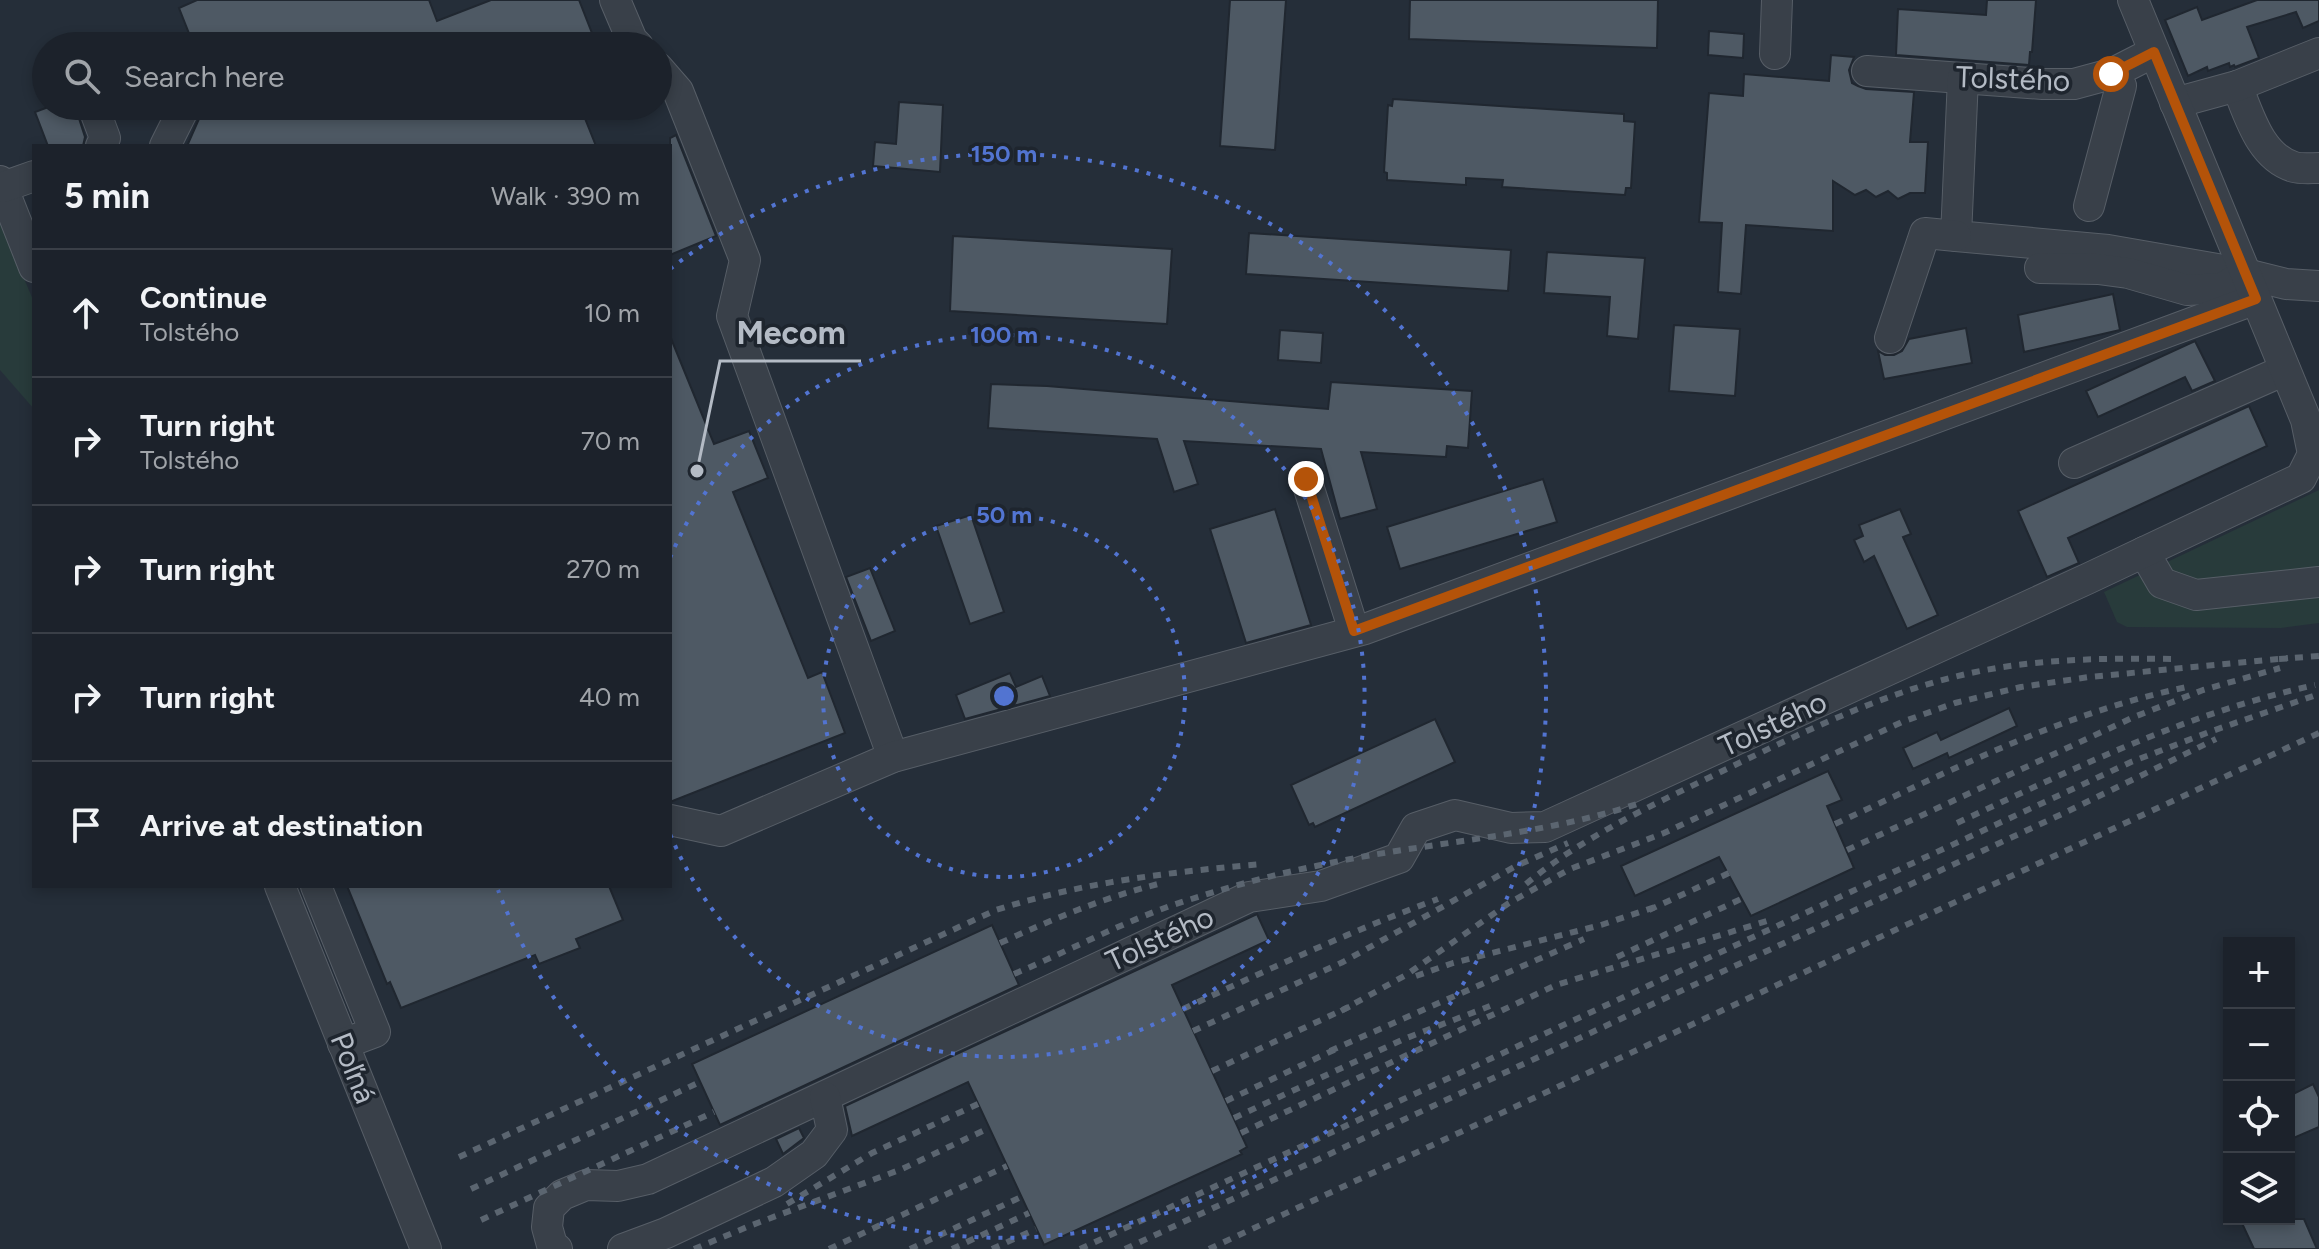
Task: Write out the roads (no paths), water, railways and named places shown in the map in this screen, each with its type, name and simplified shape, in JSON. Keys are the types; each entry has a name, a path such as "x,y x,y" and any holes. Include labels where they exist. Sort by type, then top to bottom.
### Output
{"street":[{"path":"615,0 629,32"},
{"path":"1775,54 1777,0"},
{"name":"Tolstého","path":"557,1249 552,1245 547,1227 549,1208 562,1195 586,1185 618,1186 648,1179 1249,897 1321,886 1399,858 1416,828 1455,815 1511,828 1545,827 2301,478 2316,461 2306,420 2133,0"},
{"name":"Tolstého","path":"1867,71 2074,84 2111,74 2154,52"},
{"path":"2175,103 2237,86 2319,53"},
{"path":"2089,206 2121,86 2111,74"},
{"path":"1956,236 1963,78"},
{"path":"672,84 678,91 745,260 732,316 893,757"},
{"path":"2237,86 2255,128 2272,156 2294,167 2319,168"},
{"path":"98,120 105,138 102,144"},
{"path":"166,144 178,120"},
{"path":"32,176 1,184 32,262"},
{"path":"1890,338 1925,233 2108,250 2251,287"},
{"path":"2040,268 2128,273 2187,290 2286,284 2319,286"},
{"path":"672,820 721,831 893,757 1354,631 2251,287"},
{"path":"2074,463 2285,370"},
{"path":"1306,479 1354,631"},
{"path":"2144,552 2162,583 2196,595 2319,582"},
{"name":"Poľná","path":"281,888 426,1249"},
{"path":"317,888 375,1032 343,1044"},
{"path":"623,1249 666,1233 774,1182 814,1154 832,1130 825,1097"}],"railway":[{"path":"2279,659 2319,656"},
{"path":"1341,1011 1406,975 1509,903 1570,869 1664,833 1902,722 1955,703 2021,687 2089,677 2288,658"},
{"path":"1526,884 1567,853 1634,814 1794,737 1918,687 2007,666 2092,659 2179,659"},
{"path":"1847,850 2134,717 2203,690 2280,668"},
{"path":"1957,823 2177,726 2315,685"},
{"path":"1835,824 2007,745 2095,712 2187,687"},
{"path":"1080,1249 2131,762 2319,694"},
{"path":"1209,1249 2319,733"},
{"path":"1125,1249 2062,814 2216,739"},
{"path":"1014,974 1150,913 1243,884 1356,858 1558,825 1637,804"},
{"path":"1193,1031 1343,962 1516,866 1568,843"},
{"path":"459,1157 996,910 1061,892 1128,880 1262,864"},
{"path":"1649,910 1729,873"},
{"path":"1000,943 1080,909 1162,883"},
{"path":"1183,1009 1278,965 1438,899"},
{"path":"1617,957 1741,899"},
{"path":"1416,976 1453,963 1601,925 1658,906"},
{"path":"1241,1133 1556,985 1767,921"},
{"path":"1330,1051 1584,939"},
{"path":"1212,1071 1351,1006"},
{"path":"1234,1118 1404,1039 1490,1006"},
{"path":"1226,1101 1338,1048"},
{"path":"471,1189 700,1082"},
{"path":"787,1204 872,1153 978,1104"},
{"path":"481,1220 714,1112"},
{"path":"694,1249 902,1169 989,1128"},
{"path":"829,1249 1007,1166"},
{"path":"910,1249 1021,1197"},
{"path":"952,1249 1029,1213"},
{"path":"992,1249 1036,1229"}],"place":[{"name":"Mecom","path":"697,471"}]}
